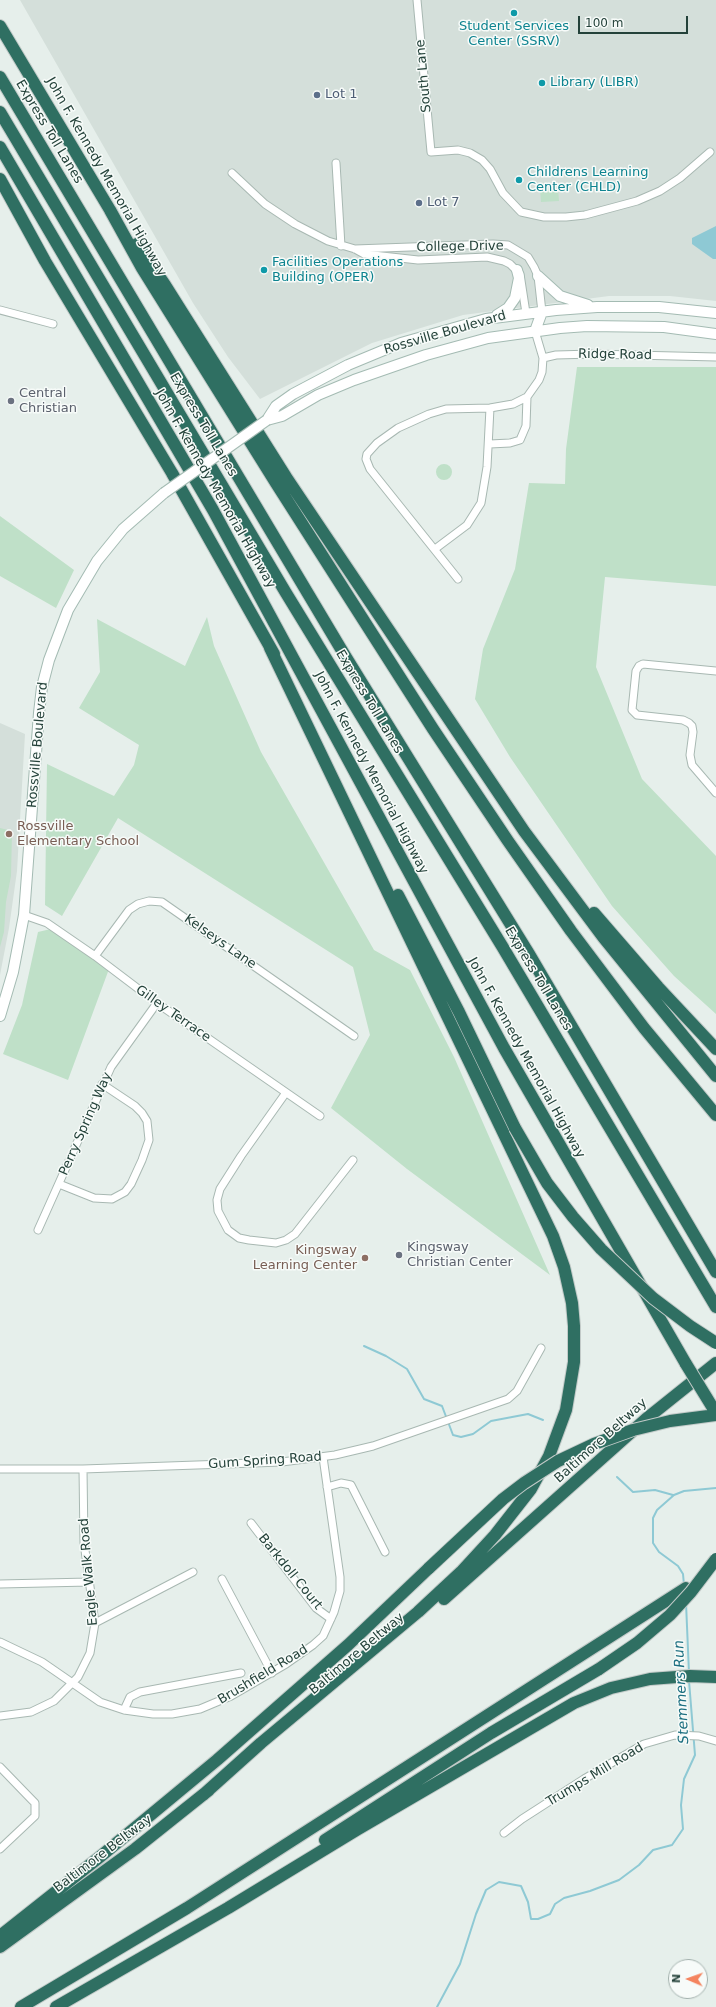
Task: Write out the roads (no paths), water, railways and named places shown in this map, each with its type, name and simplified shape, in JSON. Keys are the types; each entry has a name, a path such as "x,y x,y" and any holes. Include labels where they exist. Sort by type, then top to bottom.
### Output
{"highway":[{"name":"John F. Kennedy Memorial Highway","path":"0,26 110,210 142,268 268,472 384,654 547,898 611,986 664,1053 716,1114"},
{"name":"Express Toll Lanes","path":"0,77 344,654 529,954 716,1272"},
{"name":"Express Toll Lanes","path":"0,112 300,616 502,946 716,1307"},
{"name":"John F. Kennedy Memorial Highway","path":"0,148 216,516 504,1048 716,1414"},
{"path":"0,179 67,298 213,544 300,701 466,1026 515,1128 547,1182 573,1217 601,1249 653,1298 690,1326 716,1343"},
{"path":"110,210 154,268 291,484 524,831 570,894 716,1076"},
{"path":"204,1795 261,1743 413,1617 461,1572 495,1535 531,1489 549,1456 566,1410 574,1362 575,1338 572,1303 564,1267 553,1236 270,648"},
{"path":"493,783 611,933 658,987 716,1049"},
{"name":"Baltimore Beltway","path":"0,1947 129,1853 385,1650 651,1415 716,1363"},
{"path":"0,1936 101,1856 217,1760 348,1645 514,1490 535,1475 570,1455 607,1439 639,1428 670,1421 716,1414"},
{"path":"211,1916 232,1898 432,1770 517,1717 599,1669 637,1643 670,1615 691,1592 716,1559"},
{"path":"20,2007 187,1908 670,1598 716,1571"},
{"path":"56,2007 211,1916 228,1908 364,1825 574,1704 618,1687 665,1677 714,1676"}],"main road":[{"path":"486,319 505,311 512,303 518,285 517,270"},
{"path":"538,276 560,296 597,307"},
{"name":"Rossville Boulevard","path":"267,420 276,406 293,394 348,365 401,343 486,319 526,313 597,307 658,307 716,313"},
{"path":"535,331 542,312"},
{"path":"526,313 535,331"},
{"name":"Rossville Boulevard","path":"0,1016 13,972 24,915 42,686 52,650 73,600 97,561 123,529 164,493 267,420 282,416 333,388 412,359 468,342 560,328 618,326 664,327 716,334"}],"street":[{"name":"South Lane","path":"417,0 431,152 458,150 470,153 484,163 512,204 522,212 544,217 585,215 637,201 660,191 680,178 710,152"},
{"path":"336,163 341,246"},
{"name":"College Drive","path":"232,173 265,204 295,224 341,246 370,256 418,260 496,258 510,264 517,270"},
{"name":"College Drive","path":"355,250 500,244 515,248 528,257 538,276 542,312"},
{"path":"517,270 522,284 526,313"},
{"path":"0,310 53,324"},
{"path":"458,579 370,469 366,460 367,454 377,443 398,428 429,414 446,409 490,408 513,404 527,397 539,380 543,358 535,331"},
{"name":"Ridge Road","path":"543,358 556,355 585,354 716,357"},
{"path":"490,444 510,443 520,440 524,434 526,426 527,397"},
{"path":"435,549 461,530 474,516 484,491 490,444 490,408"},
{"path":"716,671 643,664 639,666 636,671 632,710 637,715 683,720 692,726 693,732 690,755 692,765 716,793"},
{"name":"Kelseys Lane","path":"95,956 129,910 138,904 150,901 162,902 354,1036"},
{"name":"Gilley Terrace","path":"24,915 47,923 95,956 156,1003 285,1094 320,1116"},
{"name":"Perry Spring Way","path":"38,1230 102,1084 111,1067 156,1003"},
{"path":"59,1184 94,1198 112,1199 125,1192 131,1184 142,1160 149,1140 147,1121 135,1106 102,1084"},
{"path":"285,1094 241,1156 220,1189 217,1200 218,1211 228,1230 239,1238 249,1240 276,1242 286,1240 296,1234 353,1160"},
{"name":"Gum Spring Road","path":"0,1469 83,1469 282,1462 323,1457 373,1446 508,1399 517,1391 541,1348"},
{"name":"Brushfield Road","path":"0,1642 42,1662 100,1702 124,1710 153,1714 172,1714 200,1709 231,1696 272,1673 313,1645 323,1636 339,1598 340,1577 323,1457"},
{"name":"Eagle Walk Road","path":"0,1716 19,1714 54,1701 72,1684 87,1663 95,1623 84,1543 83,1469"},
{"path":"327,1487 341,1483 351,1485 385,1552"},
{"name":"Barkdoll Court","path":"251,1522 316,1608 331,1619"},
{"path":"95,1623 193,1572"},
{"path":"222,1579 272,1673"},
{"path":"0,1584 89,1582"},
{"path":"124,1710 130,1697 140,1692 241,1673"},
{"name":"Trumps Mill Road","path":"504,1833 528,1815 627,1753 670,1736 691,1735 716,1740"},
{"path":"0,1767 35,1803 35,1816 0,1849"}],"water":[{"path":"716,226 716,259 713,259 692,244 692,238"}],"waterway":[{"path":"364,1346 386,1356 407,1369 424,1399 442,1406 453,1435 461,1437 473,1434 491,1421 528,1414 543,1420"},
{"path":"617,1477 633,1492 655,1490 673,1495"},
{"name":"Stemmers Run","path":"684,1585 683,1574 678,1566 659,1552 653,1543 653,1518 657,1510 674,1495 684,1491 716,1488"},
{"name":"Stemmers Run","path":"686,1603 689,1673"},
{"name":"Stemmers Run","path":"437,2007 460,1964 476,1914 486,1890 499,1882 521,1886 528,1902 531,1919 538,1919 550,1914 555,1904 564,1898 590,1891 619,1880 639,1865 653,1850 672,1845 683,1829 681,1805 684,1779 695,1755 689,1681"}],"place":[{"name":"Student Services Center (SSRV)","path":"514,13"},
{"name":"Library (LIBR)","path":"542,83"},
{"name":"Lot 1","path":"317,95"},
{"name":"Childrens Learning Center (CHLD)","path":"519,180"},
{"name":"Lot 7","path":"419,203"},
{"name":"Facilities Operations Building (OPER)","path":"264,270"},
{"name":"Central Christian","path":"11,401"},
{"name":"Rossville Elementary School","path":"9,834"},
{"name":"Kingsway Christian Center","path":"399,1255"},
{"name":"Kingsway Learning Center","path":"365,1258"}]}
